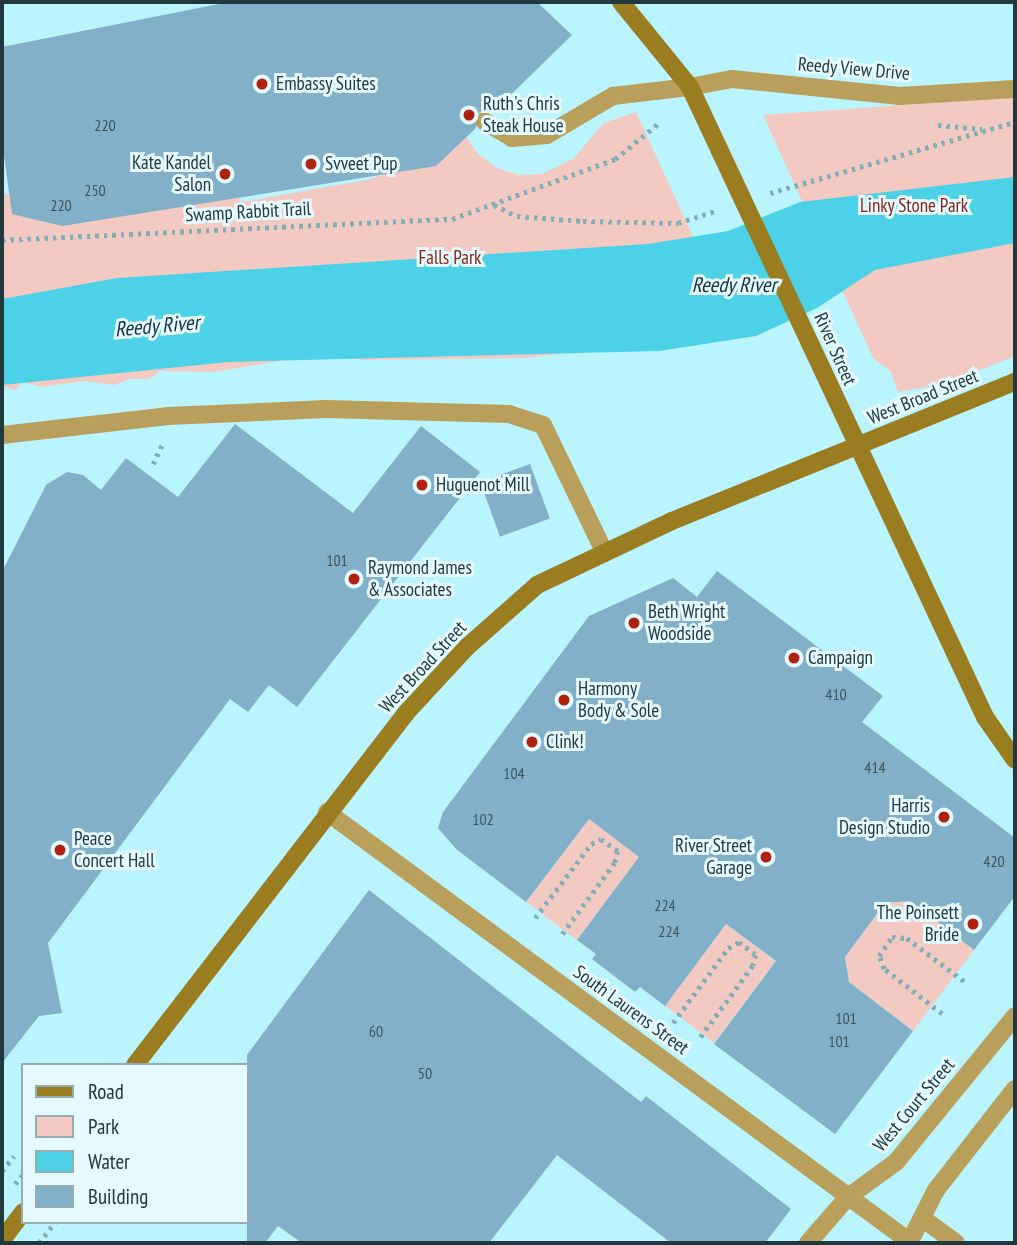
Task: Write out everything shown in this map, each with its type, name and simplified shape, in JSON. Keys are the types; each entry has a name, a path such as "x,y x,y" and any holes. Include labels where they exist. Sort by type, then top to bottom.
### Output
{"street":[{"name":"River Street","path":"621,2 690,87 717,139 856,446 985,717 1015,760"},
{"name":"Reedy View Drive","path":"484,121 512,138 547,135 613,96 732,79 900,96 1015,89"},
{"name":"West Broad Street","path":"137,1063 327,812 406,713 467,647 537,585 605,553 856,446 1015,382"},
{"path":"2,435 168,416 312,410 509,414 543,425 605,553"},
{"name":"South Laurens Street","path":"327,812 909,1243"},
{"name":"West Court Street","path":"808,1243 848,1197 896,1162 1015,1016"},
{"path":"909,1243 936,1190 1015,1089"},
{"path":"2,1240 21,1215"},
{"path":"922,1218 956,1243"}],"path":[{"path":"984,129 1015,122"},
{"name":"Swamp Rabbit Trail","path":"2,240 452,219 615,159 659,124"},
{"path":"535,918 591,844 601,839 618,851 615,863 560,938"},
{"path":"942,1014 884,970 879,956 892,937 907,938 965,982"},
{"path":"673,1023 728,948 739,942 755,954 753,966 698,1041"},
{"path":"2,1171 14,1156"},
{"path":"40,1243 54,1224"}],"green space":[{"name":"Linky Stone Park","path":"1015,97 1015,356 948,383 898,392 891,372 873,358 763,115"},
{"name":"Falls Park","path":"636,112 740,339 664,341 526,358 362,360 328,353 214,372 160,371 149,379 129,379 114,385 85,381 41,387 23,382 15,390 2,386 2,194 238,188 241,202 366,180 401,169 465,135 478,154 497,168 519,175 542,174 573,159 604,123"},
{"path":"589,819 639,857 577,940 526,902"},
{"path":"910,901 974,950 913,1031 849,982 845,957 885,903"},
{"path":"726,924 776,961 714,1043 665,1005"}],"water":[{"name":"Reedy River","path":"1015,177 1015,243 875,270 817,308 756,336 659,351 228,362 2,385 2,299 117,278 648,244 728,231 800,202"}],"building":[{"name":"Embassy Suites","path":"229,2 537,2 572,35 492,113 484,110 475,115 476,128 436,166 62,226 12,214 2,140 2,47"},
{"name":"Peace Concert Hall","path":"235,424 353,513 421,426 480,472 297,707 269,685 248,712 230,699 48,943 62,1013 39,1016 2,1063 2,572 46,485 67,472 83,475 101,490 126,458 178,497"},
{"path":"530,464 550,519 500,537 480,482"},
{"path":"717,571 883,696 862,722 1015,838 1015,896 974,950 910,901 885,903 845,957 849,982 913,1031 835,1134 714,1044 776,961 726,924 665,1006 640,987 635,992 592,959 596,954 577,940 639,857 589,819 526,902 456,849 438,828 443,812 589,616 673,578 697,597"},
{"path":"369,890 641,1102 646,1096 791,1209 765,1243 671,1243 557,1155 489,1243 302,1243 278,1226 265,1243 247,1243 247,1055"}],"place":[{"name":"Embassy Suites","path":"262,84"},
{"name":"Ruth's Chris Steak House","path":"469,115"},
{"name":"Svveet Pup","path":"311,164"},
{"name":"Kate Kandel Salon","path":"225,174"},
{"name":"Huguenot Mill","path":"422,485"},
{"name":"Raymond James & Associates","path":"354,579"},
{"name":"Beth Wright Woodside","path":"634,623"},
{"name":"Campaign","path":"794,658"},
{"name":"Harmony Body & Sole","path":"564,700"},
{"name":"Clink!","path":"532,742"},
{"name":"Harris Design Studio","path":"944,817"},
{"name":"Peace Concert Hall","path":"60,850"},
{"name":"River Street Garage","path":"766,857"},
{"name":"The Poinsett Bride","path":"973,924"}]}
